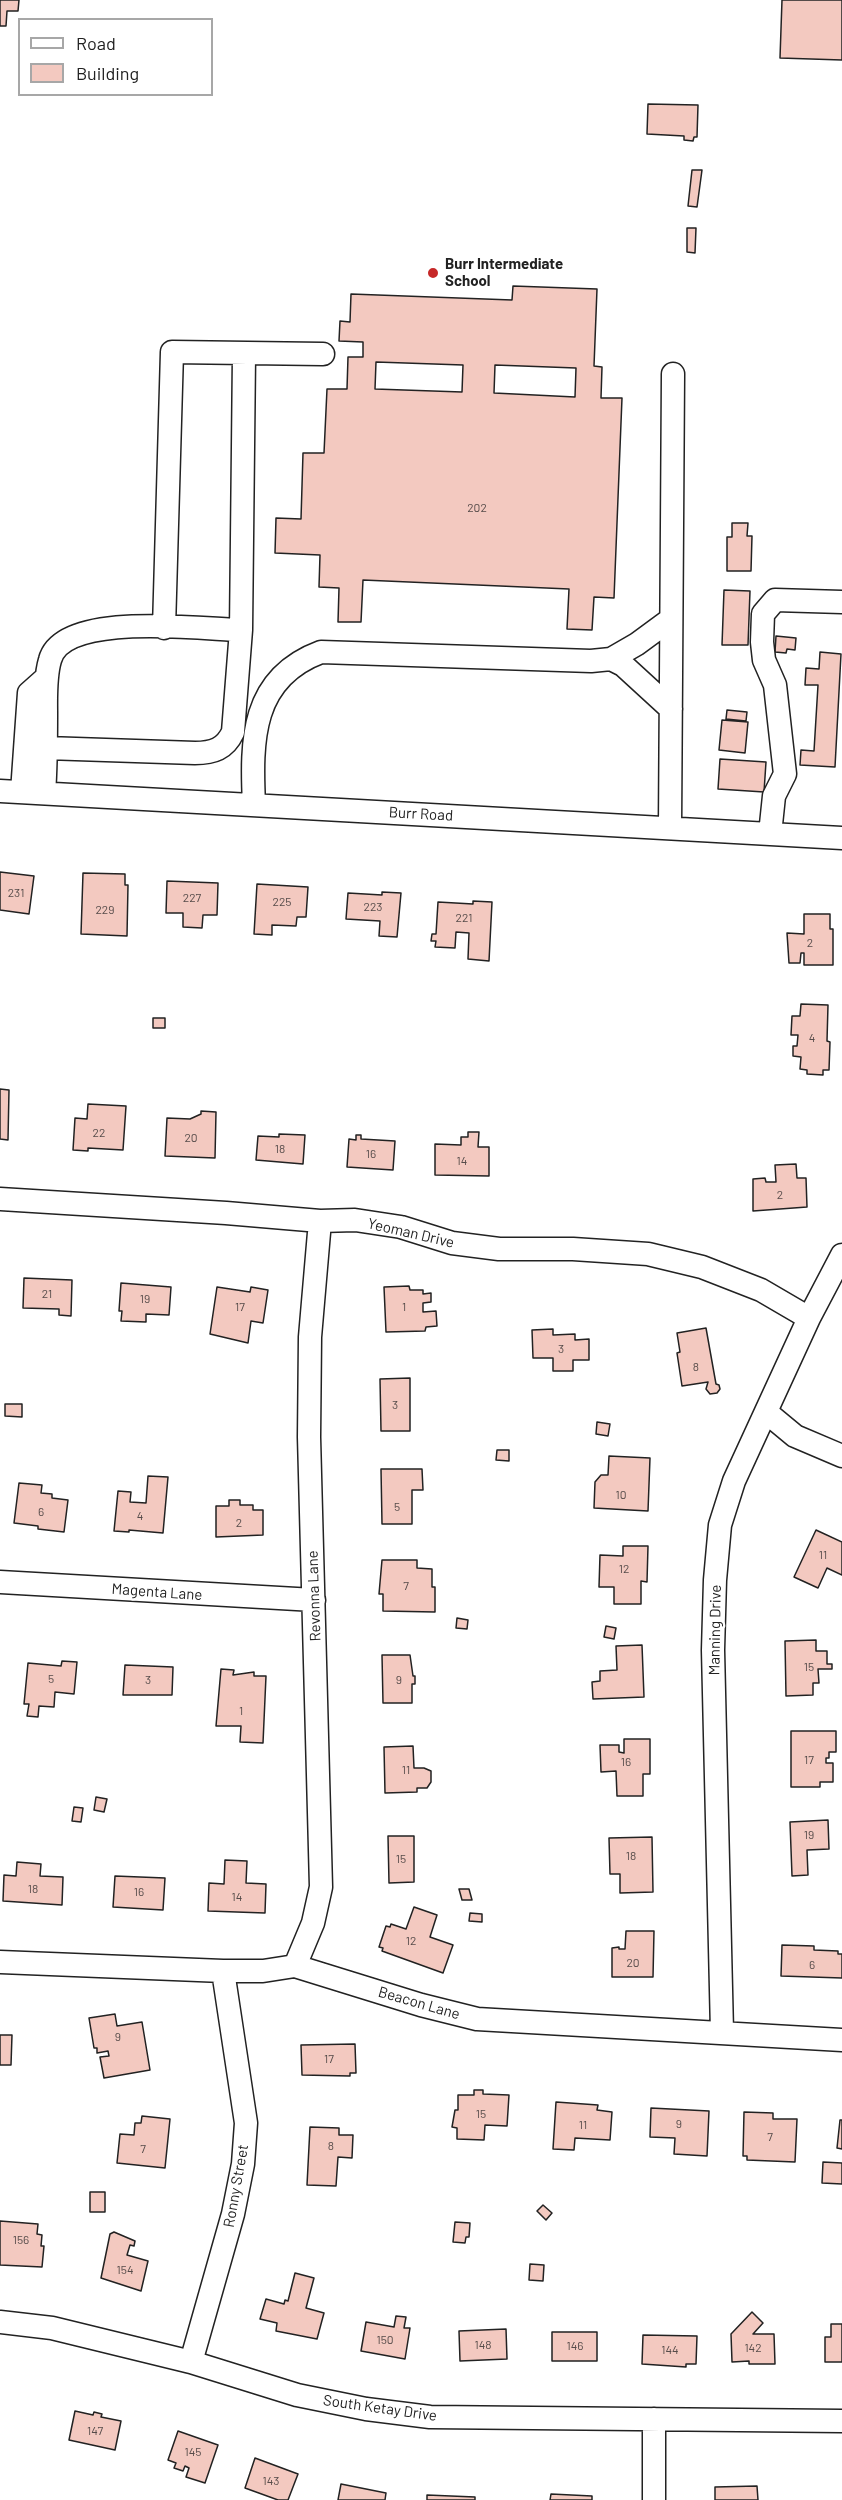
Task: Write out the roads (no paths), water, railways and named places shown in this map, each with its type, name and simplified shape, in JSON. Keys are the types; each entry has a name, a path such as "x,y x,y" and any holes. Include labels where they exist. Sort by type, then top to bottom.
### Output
{"street":[{"path":"164,628 172,352 244,355 323,354"},
{"path":"46,748 210,753 229,741 233,732 241,630 244,355"},
{"path":"670,828 673,374"},
{"path":"770,834 774,796 785,774 775,685 764,660 763,614 775,600 842,602"},
{"path":"254,805 252,756 263,701 281,676 300,660 321,652 611,659 637,644 671,619"},
{"path":"22,792 46,748 46,677 50,657 57,648 74,636 103,627 241,630"},
{"path":"611,659 623,665 671,709"},
{"path":"22,792 28,693 46,677"},
{"name":"Burr Road","path":"22,792 842,837"},
{"name":"Yeoman Drive","path":"0,1199 320,1221 355,1220 401,1227 452,1243 499,1249 573,1249 648,1254 702,1267 741,1282 761,1290 808,1318"},
{"name":"Revonna Lane","path":"295,1966 313,1923 321,1887 309,1437 310,1359 320,1221"},
{"name":"Manning Drive","path":"722,2032 713,1650 715,1580 720,1525 734,1481 808,1318 842,1255"},
{"path":"766,1412 795,1436 842,1456"},
{"name":"Magenta Lane","path":"0,1582 314,1600"},
{"name":"Beacon Lane","path":"0,1962 223,1971 263,1971 295,1966 421,2005 477,2019 842,2040"},
{"name":"Ronny Street","path":"191,2362 233,2214 243,2164 246,2123 223,1971"},
{"name":"South Ketay Drive","path":"0,2322 52,2328 191,2362 297,2395 430,2417 842,2421"},
{"path":"654,2419 654,2500"}],"place":[{"name":"Burr Intermediate School","path":"433,273"}]}
